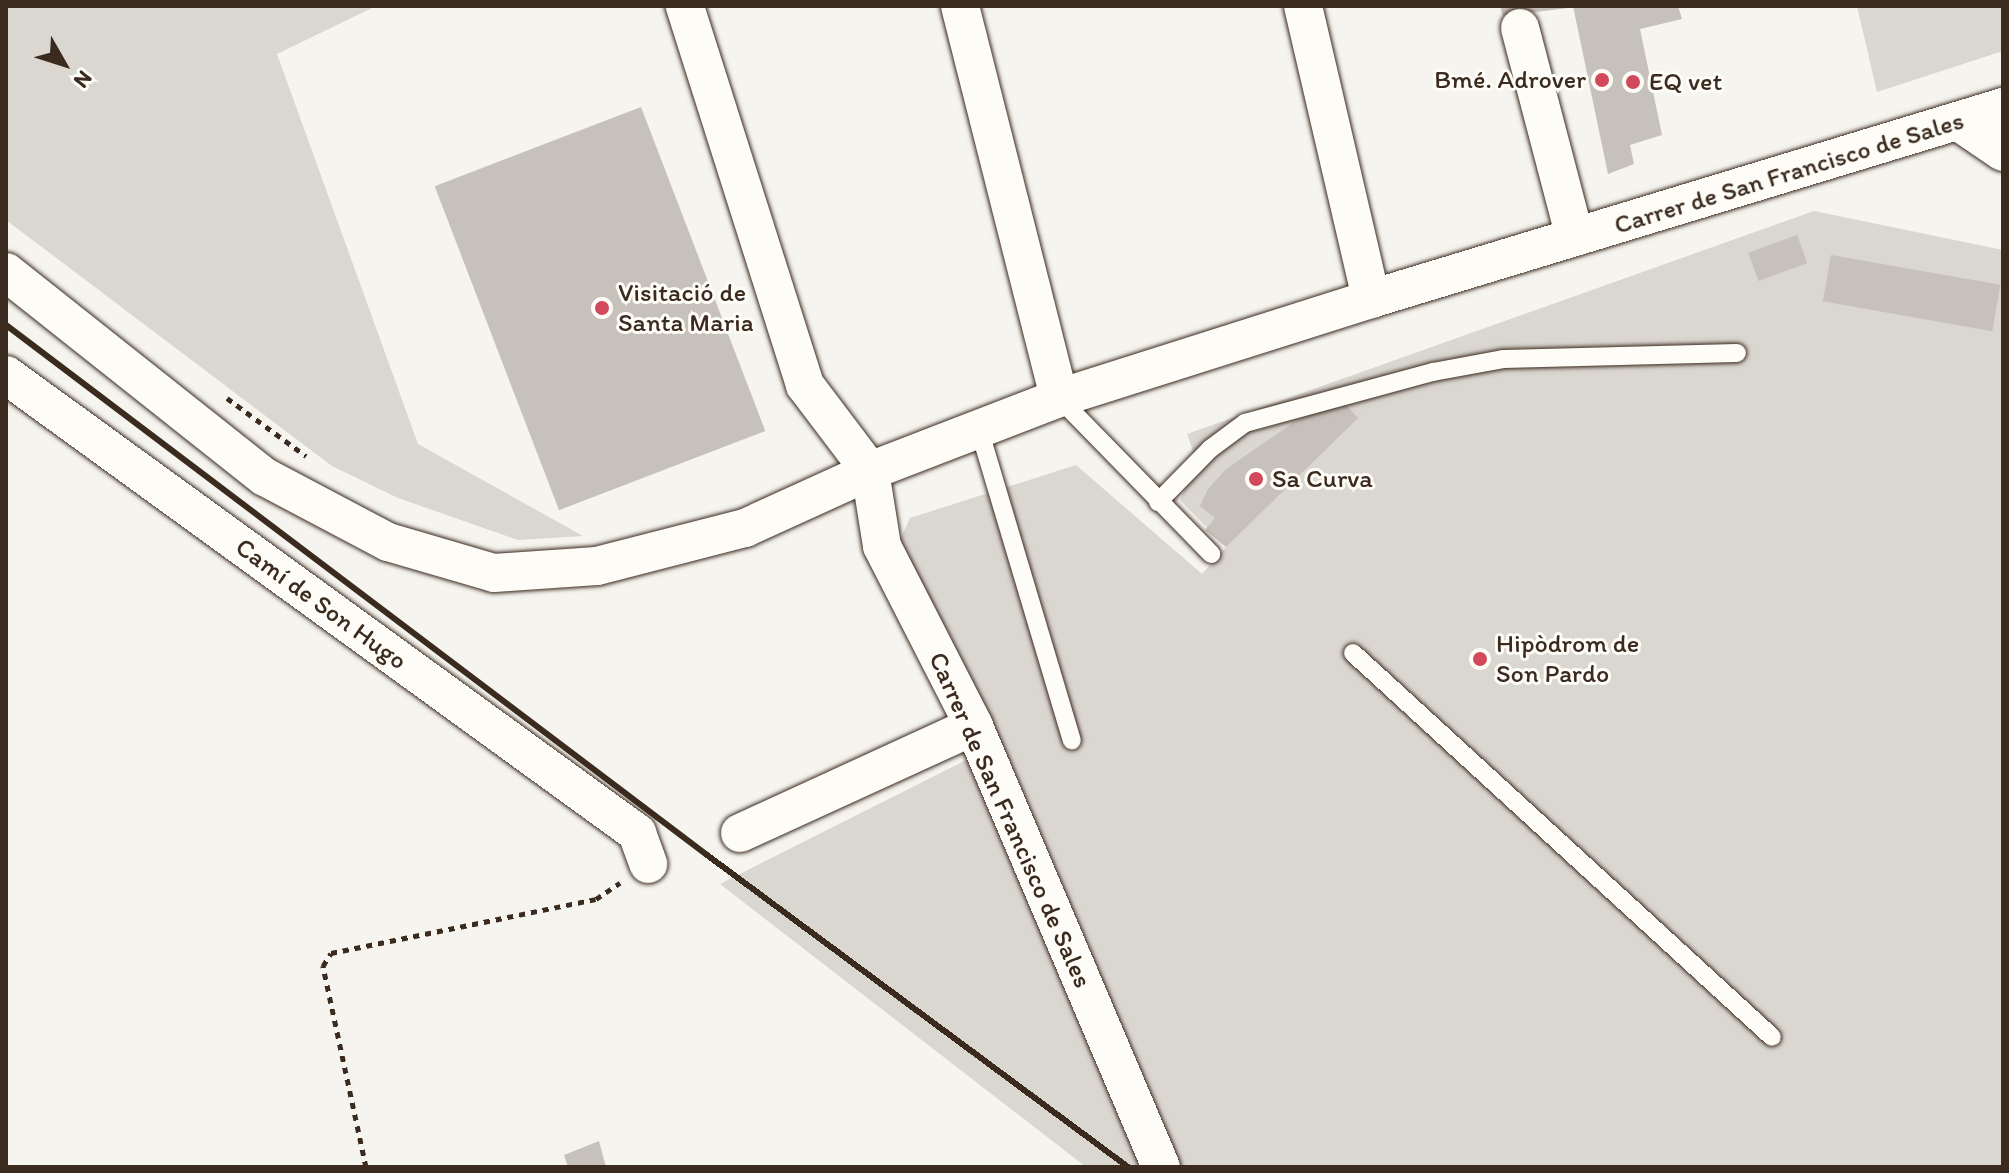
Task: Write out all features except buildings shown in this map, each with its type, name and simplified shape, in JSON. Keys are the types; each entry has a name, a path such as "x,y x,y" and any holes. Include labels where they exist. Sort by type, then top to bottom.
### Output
{"street":[{"name":"Carrer de San Francisco de Sales","path":"685,6 805,385 870,471 882,546 974,726 1161,1167"},
{"path":"960,6 1059,398"},
{"path":"1303,6 1371,299"},
{"path":"1520,28 1575,237"},
{"name":"Carrer de San Francisco de Sales","path":"870,471 1059,398 1371,299 2003,107"},
{"path":"1959,122 2003,152"},
{"path":"6,272 265,477 388,542 494,573 597,566 745,528 870,471"},
{"name":"Camí de Son Hugo","path":"6,375 642,849"},
{"path":"740,833 974,726"}],"lane":[{"path":"1158,502 1210,449 1245,423 1433,372 1503,359 1737,353"},
{"path":"1059,398 1211,554"},
{"path":"979,429 1072,740"},
{"path":"1353,653 1772,1037"}],"path":[{"path":"223,395 309,459"},
{"path":"366,1167 323,966 331,953 596,899 642,849"}],"shaded area":[{"path":"6,6 376,6 277,54 418,444 583,536 518,540 398,498 332,466 6,220"},
{"path":"1857,6 2003,6 2003,51 1877,92"},
{"name":"Hipòdrom de Son Pardo","path":"1814,211 2003,250 2003,1167 1086,1167 720,884 998,744 900,540 910,518 1076,465 1202,574 1226,547 1180,500 1197,462 1187,434"}],"railway":[{"path":"6,325 707,855 1128,1167"}],"place":[{"name":"Bmé. Adrover","path":"1602,80"},
{"name":"EQ vet","path":"1633,82"},
{"name":"Visitació de Santa Maria","path":"602,308"},
{"name":"Sa Curva","path":"1256,479"},
{"name":"Hipòdrom de Son Pardo","path":"1480,659"}]}
